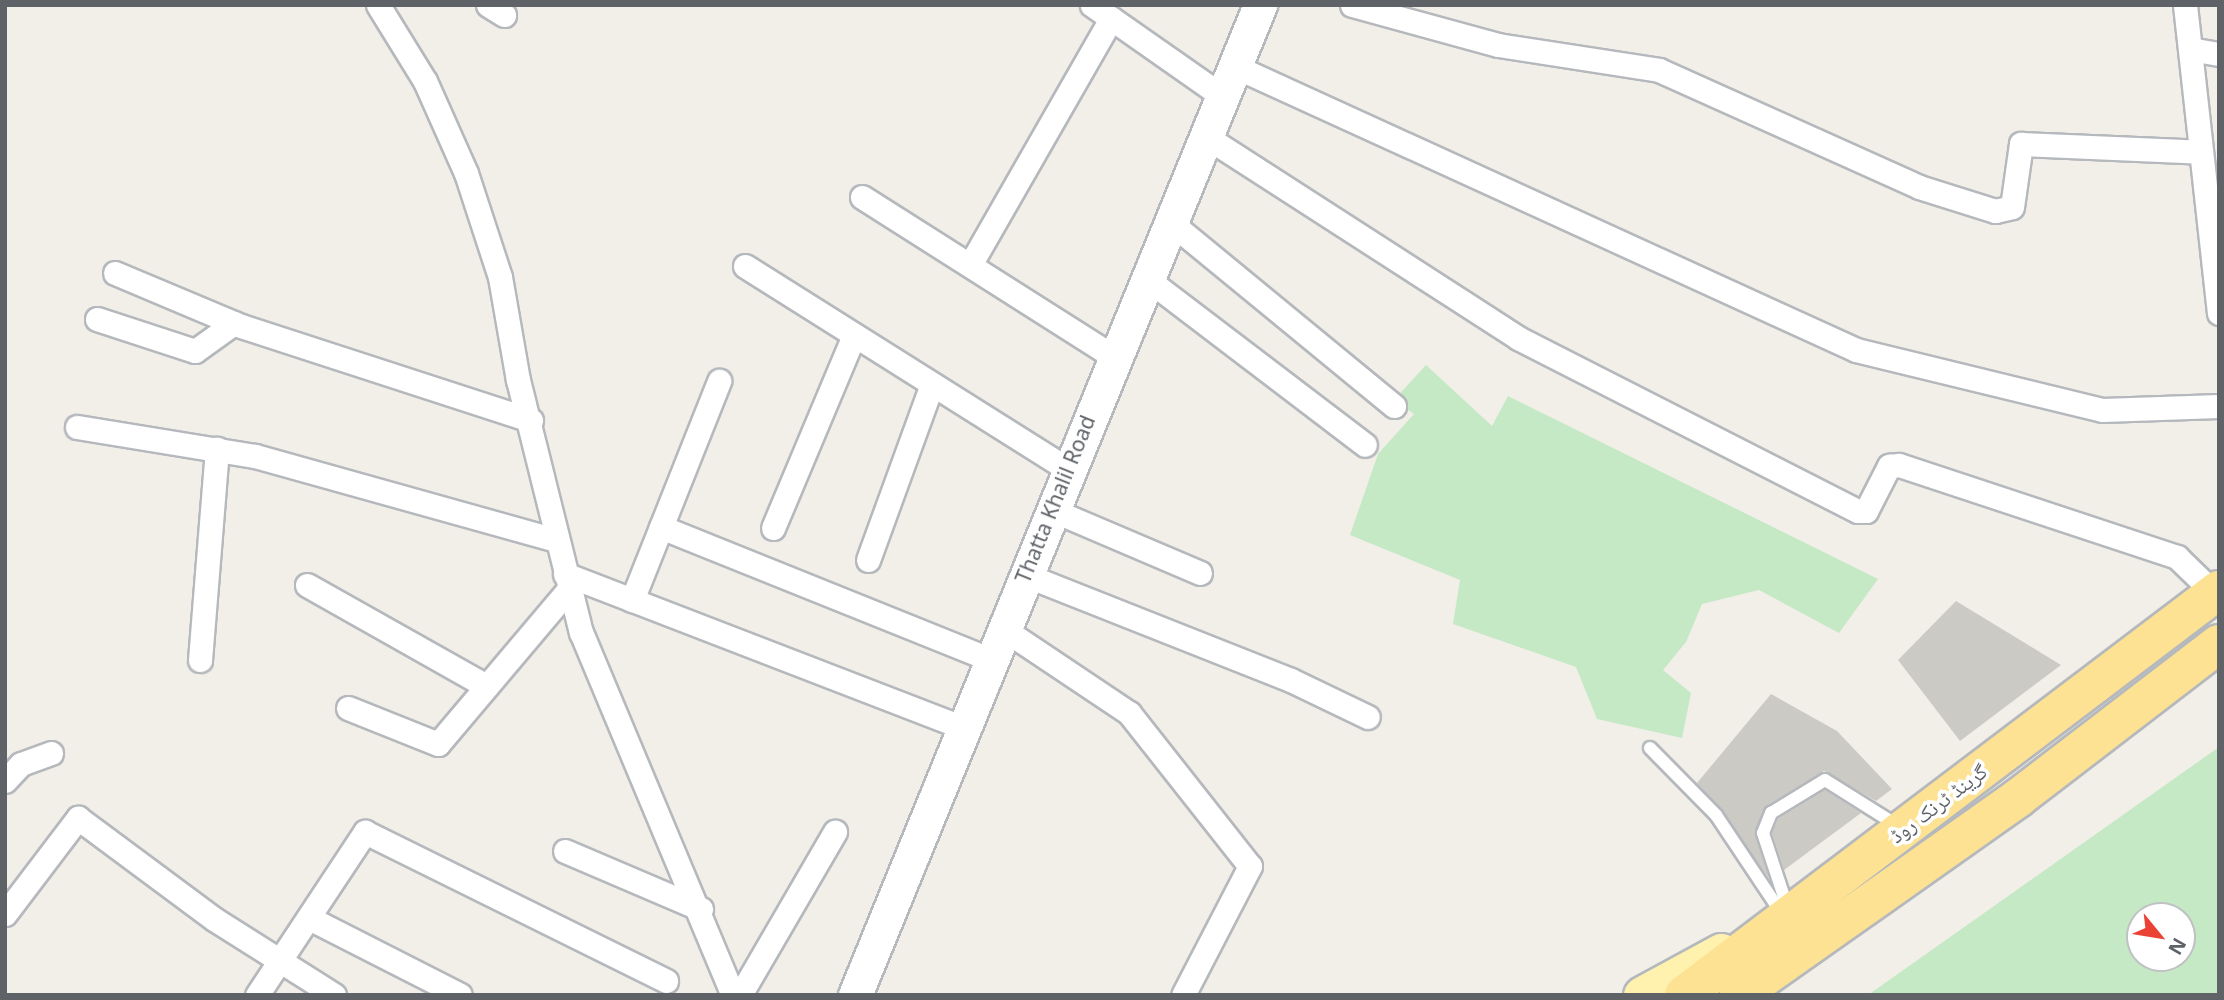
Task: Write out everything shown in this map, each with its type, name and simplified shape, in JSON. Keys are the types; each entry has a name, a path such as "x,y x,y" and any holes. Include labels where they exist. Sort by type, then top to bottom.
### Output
{"highway":[{"name":"گرینڈ ٹرنک روڈ","path":"1781,918 2216,592"},
{"path":"2173,623 2209,651"},
{"name":"گرینڈ ٹرنک روڈ","path":"1792,960 2018,798 2209,651"},
{"path":"1684,995 1781,918"},
{"path":"1739,995 1792,960"}],"main road":[{"name":"گرینڈ ٹرنک روڈ","path":"1642,995 1781,918"},
{"name":"گرینڈ ٹرنک روڈ","path":"1755,995 1792,960"}],"street":[{"path":"377,5 425,81 466,173 500,278 555,540 567,582 627,753 701,909 733,995"},
{"path":"1091,5 1111,19 1228,81 1856,350 2102,410 2219,406"},
{"name":"Thatta Khalil Road","path":"855,995 1050,509 1260,5"},
{"path":"1352,5 1498,45 1659,71 1919,187 1996,211 2012,207 2021,144 2201,152"},
{"path":"2185,5 2219,313"},
{"path":"970,265 1111,19"},
{"path":"2190,50 2219,54"},
{"path":"1205,136 1518,338 1858,511 1866,511 1889,466 1899,465 2177,557 2216,592"},
{"path":"862,197 1114,357"},
{"path":"1170,222 1394,406"},
{"path":"746,267 1067,469"},
{"path":"115,273 234,323 531,419"},
{"path":"1146,278 1365,445"},
{"path":"97,319 195,351 234,323"},
{"path":"773,528 854,335"},
{"path":"632,600 719,381"},
{"path":"867,560 932,384"},
{"path":"77,427 217,449 555,540"},
{"path":"201,660 217,449"},
{"path":"1050,509 1199,573"},
{"path":"661,527 989,659"},
{"path":"1023,575 1291,680 1368,718"},
{"path":"567,582 632,600 962,727"},
{"path":"348,708 432,747 486,687 567,582"},
{"path":"307,585 486,687"},
{"path":"1002,628 1129,713 1250,866 1183,995"},
{"path":"5,781 21,765 51,753"},
{"path":"5,914 78,818 277,960 334,995"},
{"path":"257,995 277,960 311,919 365,832 666,981"},
{"path":"740,995 835,832"},
{"path":"565,851 701,909"},
{"path":"311,919 460,995"}],"lane":[{"path":"1650,748 1716,815 1781,918"},
{"path":"1781,918 1763,832 1771,813 1825,780 1903,829"}],"green space":[{"path":"1426,365 1492,426 1508,396 1878,579 1839,633 1759,590 1702,604 1686,642 1663,670 1691,693 1682,738 1597,719 1576,667 1453,624 1460,580 1350,535 1378,454 1414,414 1394,400"},
{"path":"2219,747 2219,995 1868,995"}],"building":[{"path":"1956,601 2061,665 1960,741 1898,660"},
{"path":"1771,694 1837,731 1892,789 1876,801 1824,771 1766,806 1755,835 1769,878 1697,783"},
{"path":"1825,790 1861,813 1784,870 1772,833 1778,819"}]}
